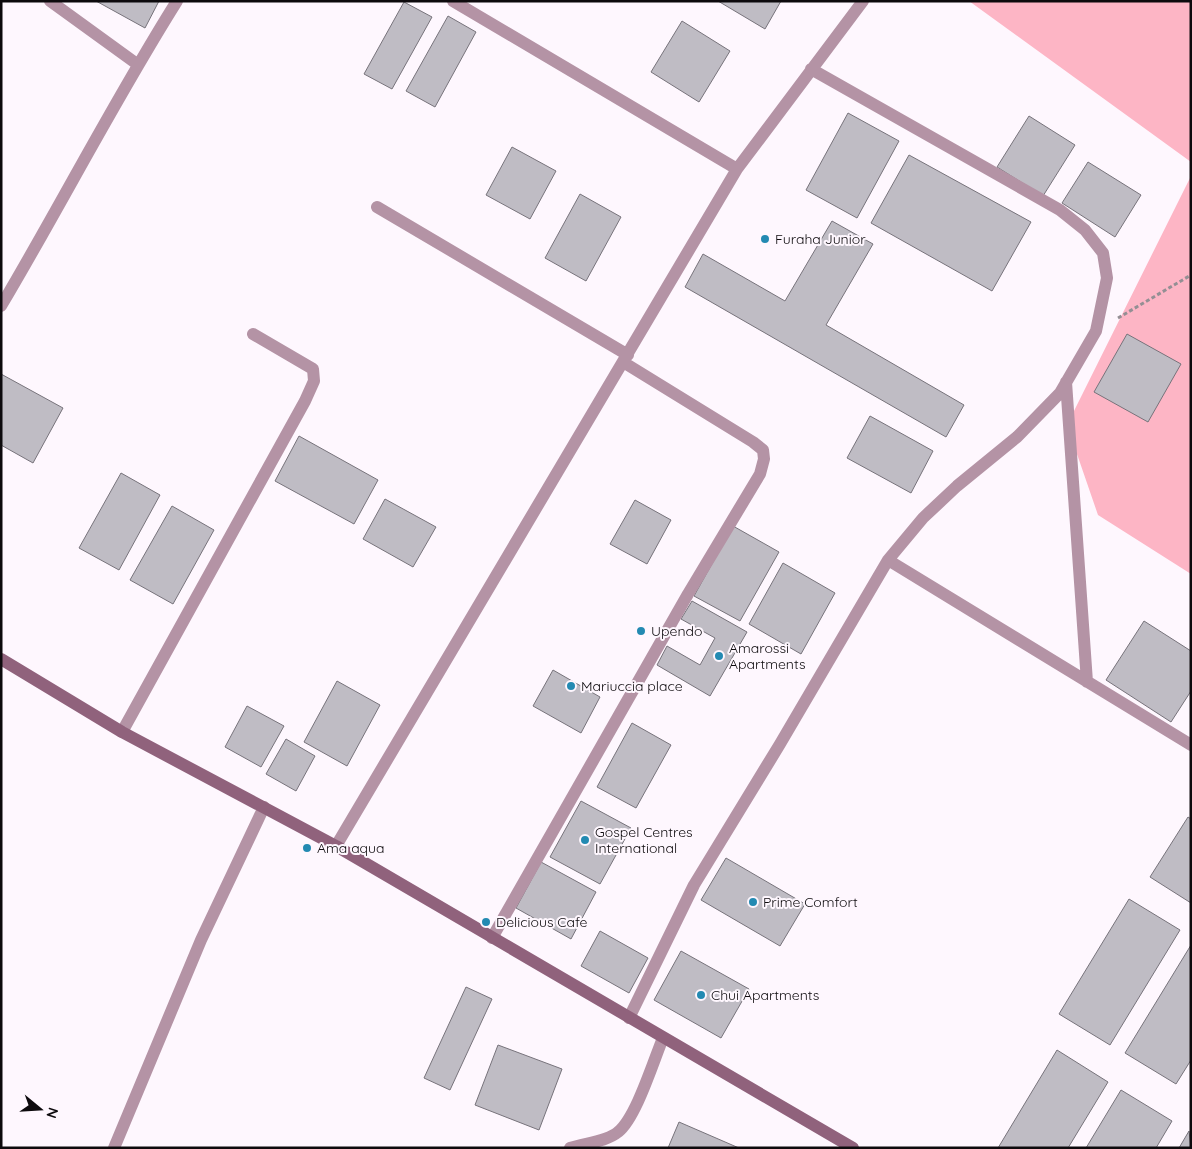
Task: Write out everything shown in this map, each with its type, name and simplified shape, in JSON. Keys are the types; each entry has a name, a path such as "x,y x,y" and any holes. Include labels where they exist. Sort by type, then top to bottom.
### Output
{"street":[{"path":"50,1 137,64"},
{"path":"1,306 54,217 137,64 177,1"},
{"path":"453,1 738,170"},
{"path":"336,846 738,170 863,1"},
{"path":"629,1018 694,885 780,744 888,560 923,518 956,486 1017,437 1060,392 1096,331 1107,278 1103,253 1085,230 1060,210 812,69"},
{"path":"377,207 625,359 763,450 764,459 760,474 683,602 492,938"},
{"path":"122,732 306,401 314,381 313,369 252,334"},
{"path":"1066,382 1088,682"},
{"path":"888,560 1191,745"},
{"path":"1,660 122,732 336,846 853,1148"},
{"path":"114,1148 200,940 264,807"},
{"path":"570,1148 610,1143 630,1118 663,1038"}],"path":[{"path":"1096,331 1191,275"}],"shaded area":[{"path":"969,1 1191,1 1191,162"},
{"path":"1191,176 1191,574 1098,515 1067,425"}],"building":[{"path":"96,1 159,1 145,28"},
{"path":"718,1 781,1 765,29"},
{"path":"404,2 432,17 392,89 364,74"},
{"path":"448,16 476,32 435,107 406,91"},
{"path":"682,21 730,51 699,102 651,72"},
{"path":"848,113 899,141 857,218 806,190"},
{"path":"1029,116 1075,145 1043,196 997,167"},
{"path":"512,147 556,171 530,219 486,195"},
{"path":"909,155 1031,222 992,291 871,223"},
{"path":"1088,162 1141,195 1115,237 1062,203"},
{"path":"580,194 621,217 586,281 545,258"},
{"path":"832,221 873,244 826,325 964,405 946,437 685,287 703,254 785,301"},
{"path":"1127,334 1181,364 1148,422 1094,392"},
{"path":"1,374 63,408 33,463 1,445"},
{"path":"870,416 933,451 911,493 847,458"},
{"path":"299,436 378,480 354,524 275,481"},
{"path":"121,473 160,495 119,570 79,548"},
{"path":"385,499 436,527 413,567 363,539"},
{"path":"635,500 671,520 647,564 610,544"},
{"path":"172,506 214,530 173,604 130,580"},
{"path":"733,526 779,552 740,621 694,596"},
{"path":"783,563 835,593 801,654 749,624"},
{"name":"Amarossi Apartments","path":"692,601 747,632 710,696 657,665 667,646 700,665 715,638 681,619"},
{"path":"1144,621 1191,651 1191,691 1171,722 1106,680"},
{"path":"553,670 600,697 581,733 533,706"},
{"path":"337,681 380,705 347,766 304,742"},
{"path":"247,706 284,726 261,767 225,747"},
{"path":"632,723 671,745 636,808 597,787"},
{"path":"286,739 315,756 296,791 266,774"},
{"path":"581,801 631,828 600,884 550,857"},
{"path":"1188,817 1191,819 1191,903 1150,877"},
{"name":"Prime Comfort","path":"726,858 805,904 780,946 701,900"},
{"path":"541,862 596,892 571,939 516,908"},
{"path":"1129,899 1180,930 1110,1045 1059,1014"},
{"path":"600,931 648,958 629,993 581,966"},
{"path":"1191,945 1191,1060 1176,1084 1125,1053"},
{"name":"Chui Apartments","path":"681,951 749,989 721,1038 654,1000"},
{"path":"466,987 492,999 450,1090 424,1078"},
{"path":"498,1045 562,1069 539,1130 475,1105"},
{"path":"1057,1050 1108,1082 1068,1148 998,1148"},
{"path":"1121,1090 1172,1121 1156,1148 1086,1148"},
{"path":"679,1122 739,1148 668,1148"},
{"path":"1189,1131 1191,1148 1179,1148"}],"place":[{"name":"Furaha Junior","path":"765,239"},
{"name":"Upendo","path":"641,631"},
{"name":"Amarossi Apartments","path":"719,656"},
{"name":"Mariuccia place","path":"571,686"},
{"name":"Gospel Centres International","path":"585,840"},
{"name":"Ama aqua","path":"307,848"},
{"name":"Prime Comfort","path":"753,902"},
{"name":"Delicious Cafe","path":"486,922"},
{"name":"Chui Apartments","path":"701,995"}]}
